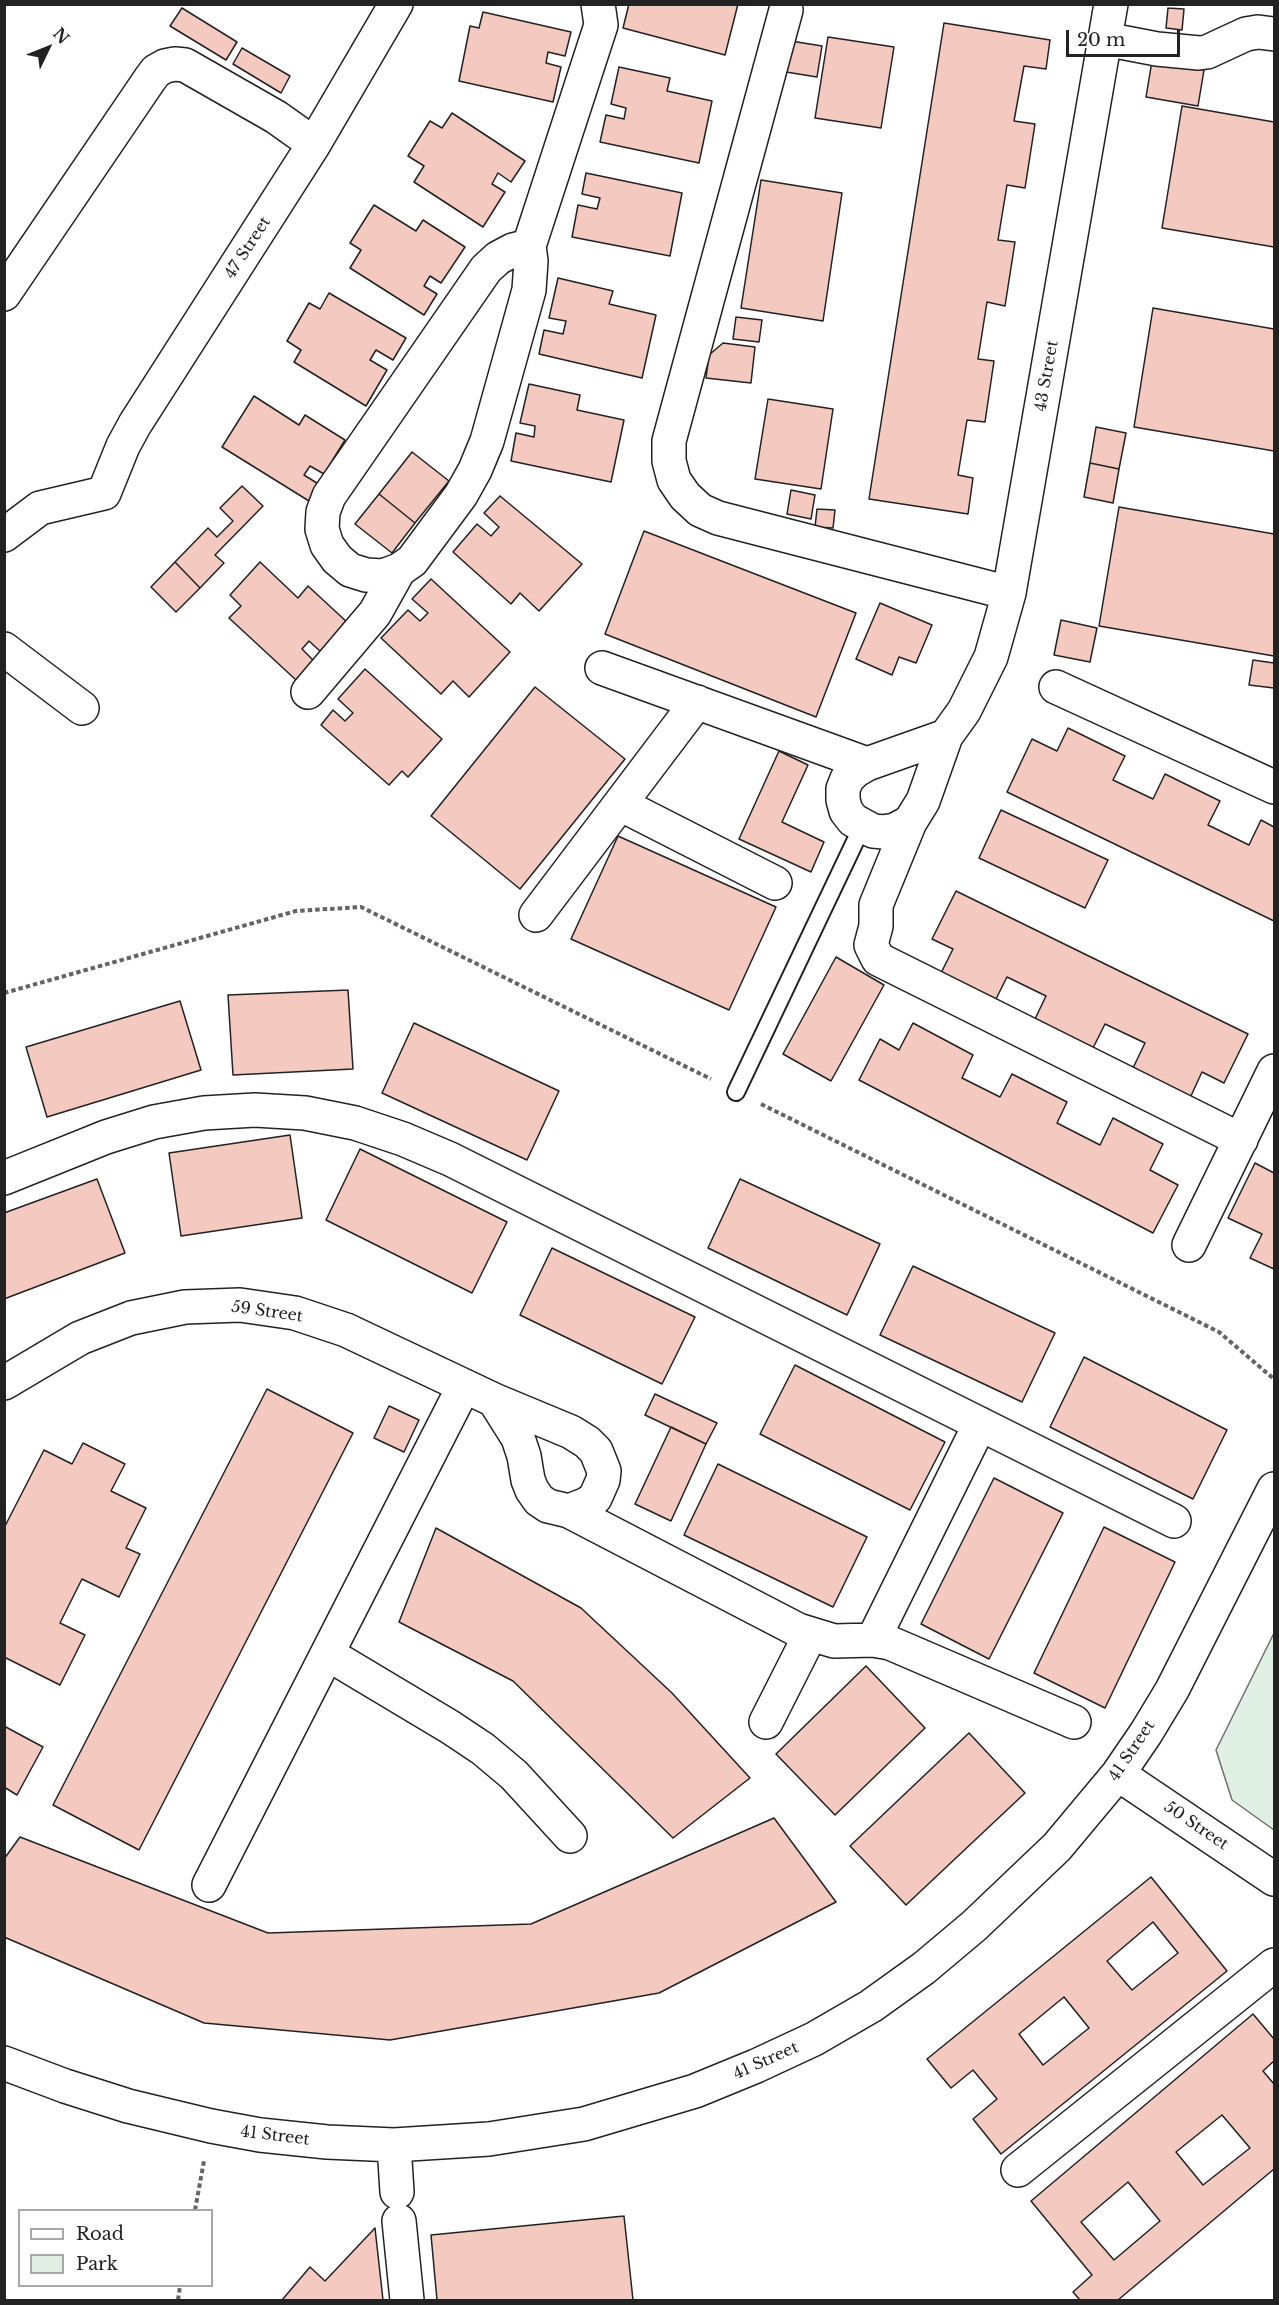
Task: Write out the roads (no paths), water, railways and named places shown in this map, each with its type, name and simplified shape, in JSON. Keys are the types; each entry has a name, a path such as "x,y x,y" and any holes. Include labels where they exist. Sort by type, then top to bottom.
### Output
{"street":[{"name":"47 Street","path":"4,535 40,508 104,493 123,446 135,424 314,144 396,4"},
{"path":"529,246 513,250 498,258 486,269 329,496 323,512 322,529 327,545 337,559 350,570 366,575 383,576 399,570 412,561 461,495 475,470 487,441 529,290 531,261 529,246 601,25 598,4"},
{"name":"43 Street","path":"1111,4 1009,593 991,657 969,702 946,736 914,817 910,861 890,911 876,926 871,945 873,953 885,964 1241,1140"},
{"path":"786,10 669,441 669,461 674,480 685,496 700,510 718,518 1009,593"},
{"path":"1105,39 1199,53 1207,52 1246,34 1258,32 1275,34"},
{"path":"4,294 150,79 156,71 165,66 185,65 276,117 314,144"},
{"path":"308,692 375,613 399,570"},
{"path":"4,649 82,708"},
{"path":"602,668 867,764"},
{"path":"1056,687 1275,787"},
{"path":"536,915 697,702"},
{"path":"914,817 895,830 873,831 862,827 846,812 843,789 847,779 867,764 946,736"},
{"path":"620,804 775,883"},
{"path":"1190,1245 1275,1071"},
{"path":"4,1178 106,1137 154,1122 204,1113 255,1110 295,1112 355,1123 403,1139 450,1160 1174,1521"},
{"name":"59 Street","path":"4,1383 80,1338 131,1318 185,1307 240,1305 295,1313 346,1330 494,1400 571,1432 596,1451 604,1471 600,1490 587,1504 569,1511"},
{"path":"209,1885 464,1386"},
{"path":"494,1400 518,1438 532,1490 539,1500 548,1506 569,1511 810,1635 847,1642 873,1640 890,1643 1074,1722"},
{"path":"873,1640 980,1424"},
{"name":"41 Street","path":"4,2063 65,2086 129,2106 211,2126 260,2135 316,2141 394,2145 489,2139 584,2124 695,2091 756,2066 814,2038 880,1999 924,1968 974,1926 1056,1847 1118,1774 1172,1690 1275,1489"},
{"path":"766,1722 810,1635"},
{"path":"328,1654 483,1749 514,1775 570,1836"},
{"name":"50 Street","path":"1118,1774 1275,1879"},
{"path":"1018,2170 1275,1965"},
{"path":"394,2145 407,2301"}],"lane":[{"path":"736,1092 862,827"}]}
